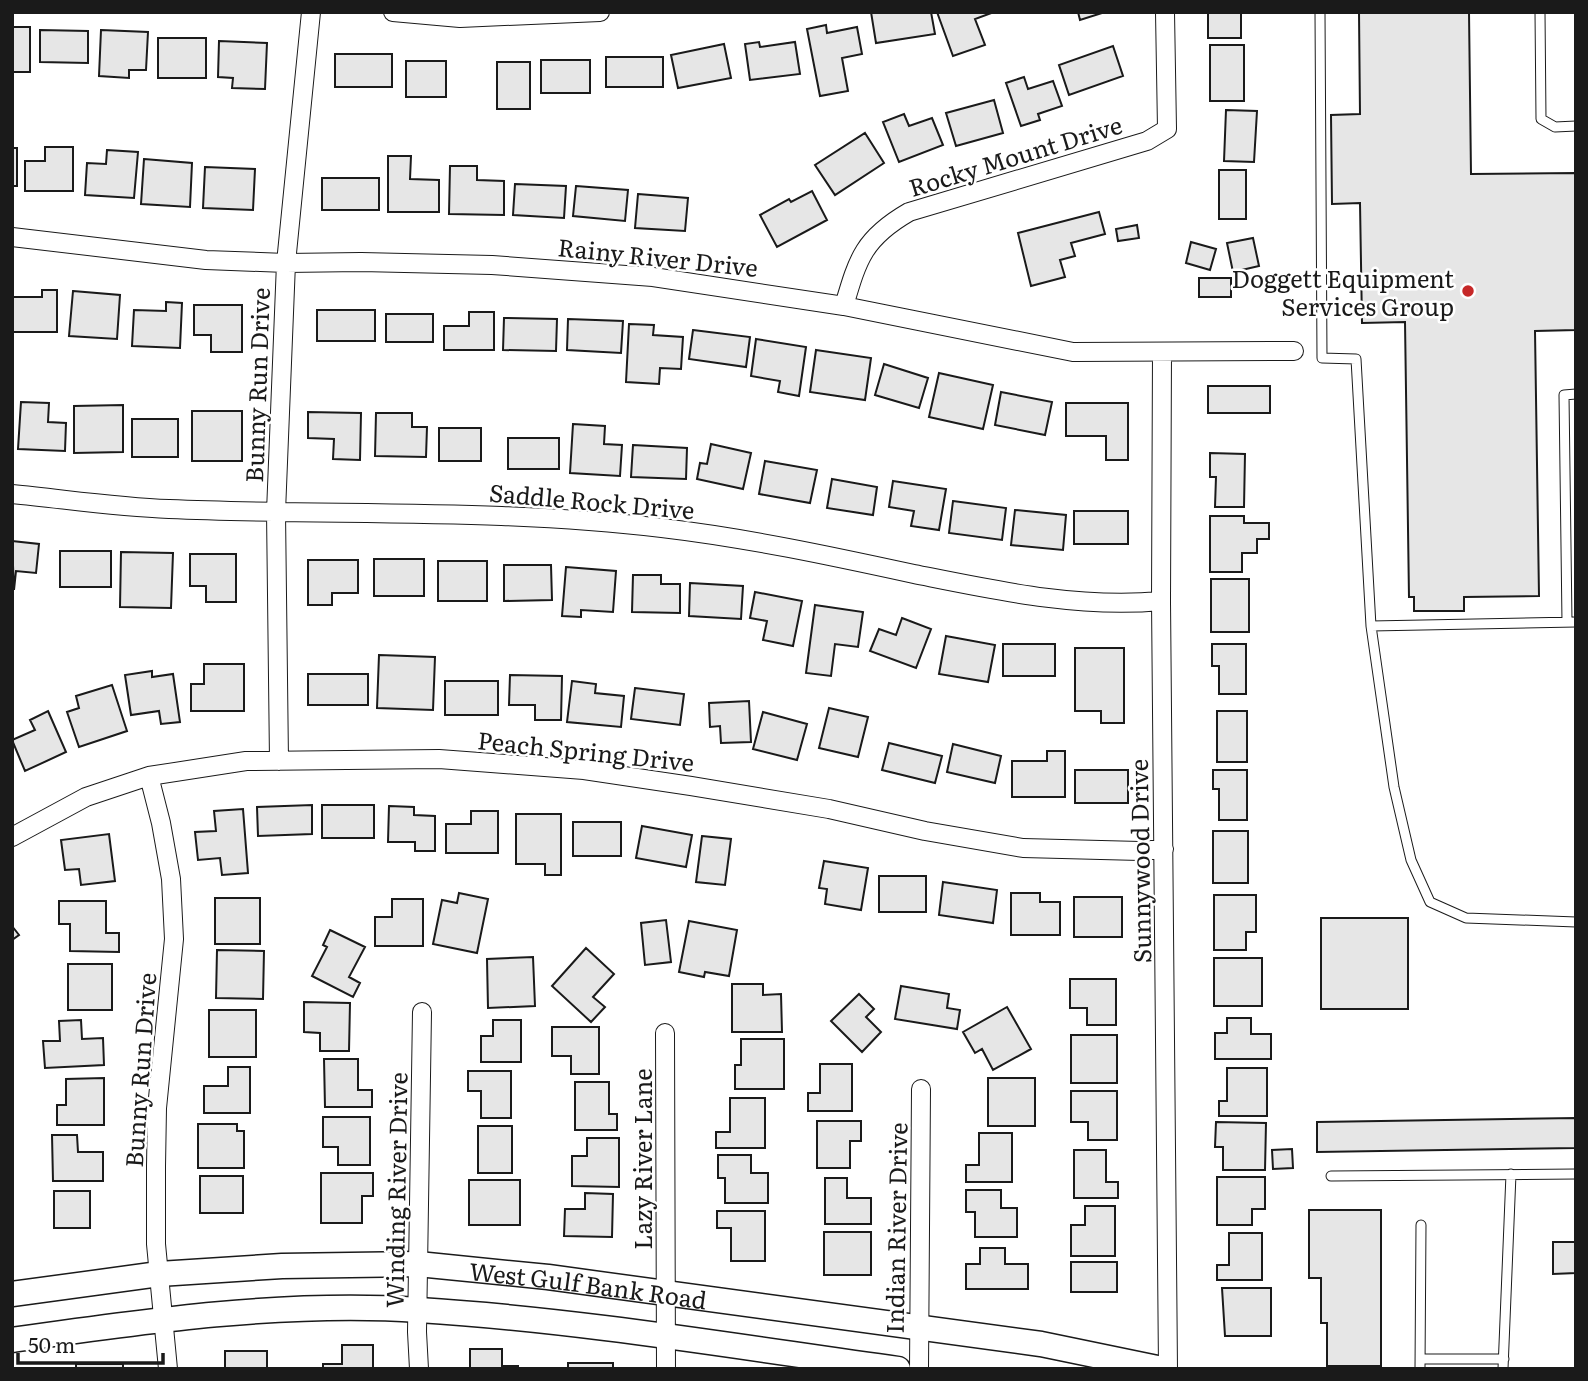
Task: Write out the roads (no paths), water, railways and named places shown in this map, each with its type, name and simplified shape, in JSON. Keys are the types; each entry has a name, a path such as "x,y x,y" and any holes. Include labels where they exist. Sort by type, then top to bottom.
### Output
{"main road":[{"name":"West Gulf Bank Road","path":"12,1294 159,1274 282,1266 418,1264 548,1277 1041,1344 1162,1369"},
{"name":"West Gulf Bank Road","path":"12,1339 164,1319 297,1309 417,1310 559,1323 898,1369"}],"street":[{"name":"Bunny Run Drive","path":"279,761 276,512 286,263 311,12"},
{"path":"393,12 460,18 600,12"},
{"name":"Rocky Mount Drive","path":"844,306 854,270 865,248 878,233 909,212 1147,141 1167,129 1165,12"},
{"name":"Rainy River Drive","path":"12,237 206,260 427,264 591,271 666,279 844,306 1073,352 1294,351"},
{"name":"Sunnywood Drive","path":"1162,352 1161,601 1168,1369"},
{"name":"Saddle Rock Drive","path":"12,494 165,509 447,513 582,519 666,528 750,542 1038,597 1137,603 1161,601"},
{"name":"Peach Spring Drive","path":"12,837 86,796 149,776 246,761 439,759 584,770 829,809 925,831 1023,848 1140,851 1164,849"},
{"name":"Bunny Run Drive","path":"149,776 171,879 174,939 157,1108 156,1244 168,1369"},
{"name":"Winding River Drive","path":"419,1369 417,1310 422,1012"},
{"name":"Lazy River Lane","path":"665,1033 666,1369"},
{"name":"Indian River Drive","path":"919,1369 921,1089"}],"lane":[{"path":"1320,12 1322,358 1356,359 1371,625 1394,788 1411,860 1430,902 1466,918 1576,922"},
{"path":"1540,12 1541,119 1555,127 1576,126"},
{"path":"1371,625 1571,622 1564,395 1576,394"},
{"path":"1421,1226 1421,1364 1504,1364 1511,1174"},
{"path":"1331,1176 1576,1174"}],"place":[{"name":"Doggett Equipment Services Group","path":"1468,291"}]}
